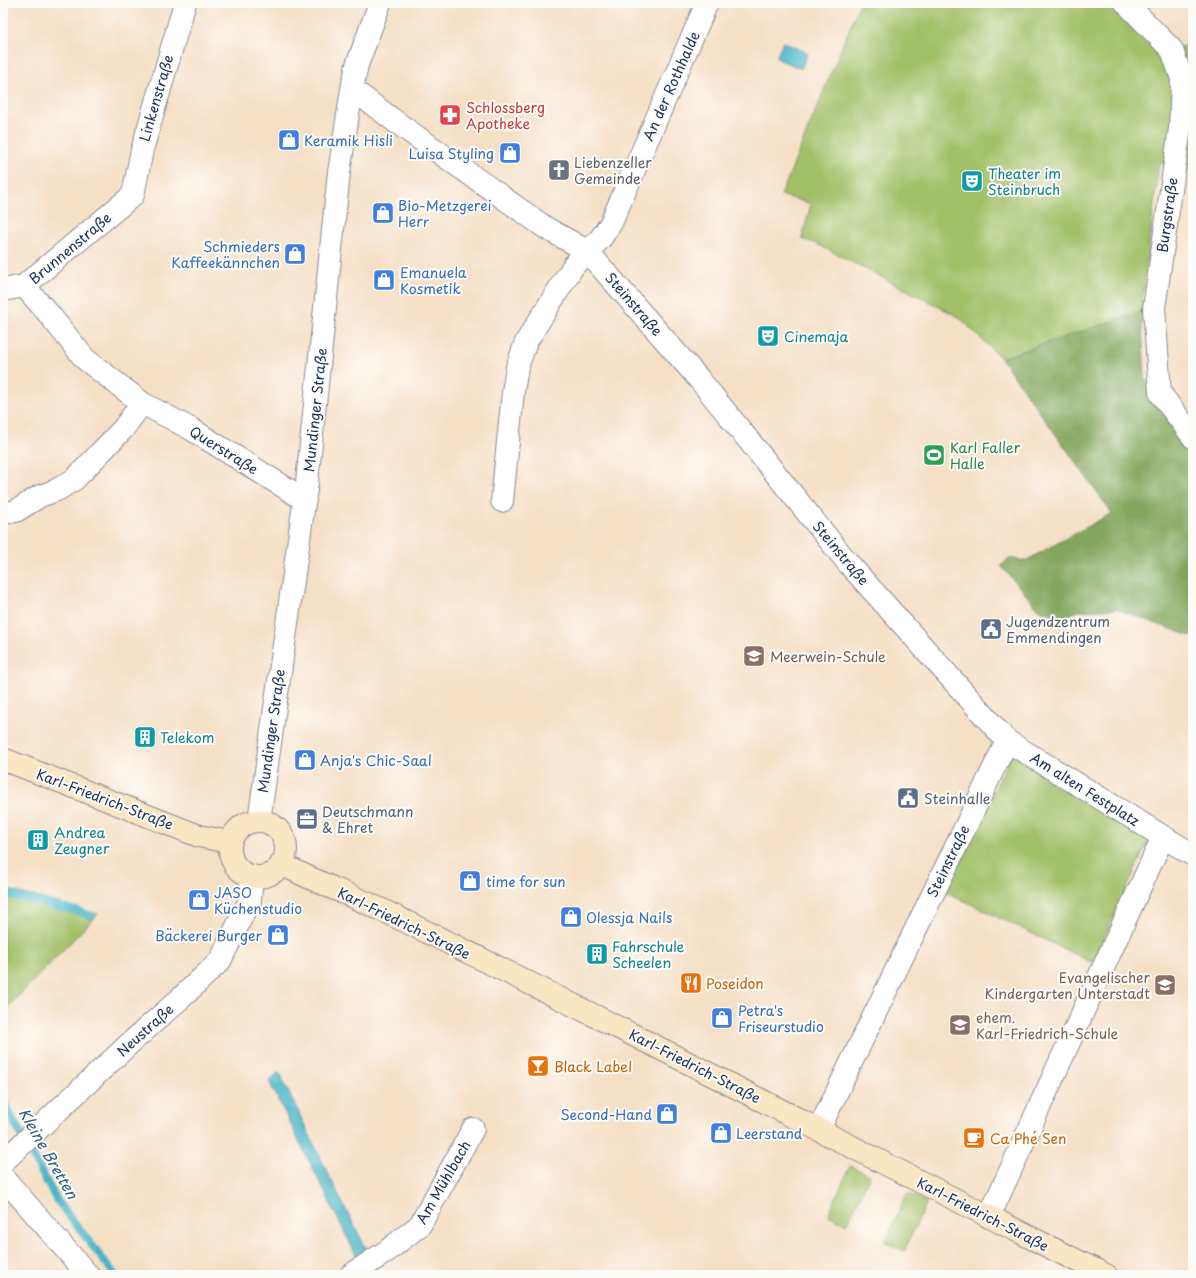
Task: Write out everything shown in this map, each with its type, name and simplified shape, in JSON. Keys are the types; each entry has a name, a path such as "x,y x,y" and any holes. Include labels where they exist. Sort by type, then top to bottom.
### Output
{"street":[{"name":"Linkenstraße","path":"133,195 142,150 185,3"},
{"name":"Mundinger Straße","path":"259,821 305,500 339,172 357,65 380,3"},
{"name":"An der Rothhalde","path":"502,501 513,392 517,366 526,342 574,265 600,238 611,222 707,3"},
{"name":"Burgstraße","path":"1126,3 1172,50 1182,78 1180,128 1154,308 1160,393 1193,437"},
{"name":"Steinstraße","path":"352,88 401,125 546,228 587,251 699,379 848,563 1007,741 819,1129"},
{"name":"Brunnenstraße","path":"3,290 24,286 133,195"},
{"name":"Querstraße","path":"24,286 85,359 142,403 191,429 305,500"},
{"path":"3,513 16,510 40,496 57,490 75,479 123,429 142,403"},
{"name":"Am alten Festplatz","path":"1007,741 1193,855"},
{"name":"Karl-Friedrich-Straße","path":"3,759 199,836 230,842"},
{"path":"259,821 269,823 277,828 283,836 286,846 285,855 281,864 274,871 266,876 252,876 238,869 232,861 230,842 235,832 241,826 250,822 259,821"},
{"path":"989,1217 1163,838"},
{"name":"Karl-Friedrich-Straße","path":"281,864 306,877 380,909 1106,1275"},
{"name":"Neustraße","path":"3,1167 32,1135 220,961 250,900 252,876"},
{"name":"Am Mühlbach","path":"355,1272 387,1251 420,1225 473,1129"},
{"path":"3,1167 88,1275"}],"green space":[{"name":"Theater im Steinbruch","path":"860,3 1109,3 1137,34 1154,50 1172,50 1190,44 1193,38 1193,171 1159,163 1141,312 1001,358 959,317 817,244 802,239 811,204 781,195"},
{"path":"1141,312 1145,376 1155,404 1189,448 1193,451 1193,637 1116,609 1078,611 1063,617 1039,610 1001,566 1009,558 1025,561 1112,513 1001,358"},
{"path":"1012,754 1149,839 1093,963 944,891"},
{"path":"3,888 98,914 3,1012"},
{"path":"850,1166 870,1175 847,1224 828,1215"},
{"path":"907,1193 927,1202 904,1251 885,1242"}],"water":[{"path":"783,42 808,53 801,69 776,58"},
{"path":"279,1072 344,1206 380,1275 366,1275 269,1081"}],"waterway":[{"path":"3,893 91,916"},
{"name":"Kleine Bretten","path":"3,1101 56,1199 115,1275"}],"place":[{"name":"Schlossberg Apotheke","path":"450,115"},
{"name":"Keramik Hisli","path":"289,140"},
{"name":"Luisa Styling","path":"510,153"},
{"name":"Liebenzeller Gemeinde","path":"559,170"},
{"name":"Theater im Steinbruch","path":"972,181"},
{"name":"Bio-Metzgerei Herr","path":"383,213"},
{"name":"Schmieders Kaffeekännchen","path":"295,254"},
{"name":"Emanuela Kosmetik","path":"384,280"},
{"name":"Cinemaja","path":"768,336"},
{"name":"Karl Faller Halle","path":"934,455"},
{"name":"Jugendzentrum Emmendingen","path":"991,629"},
{"name":"Meerwein-Schule","path":"754,656"},
{"name":"Telekom","path":"145,737"},
{"name":"Anja's Chic-Saal","path":"305,760"},
{"name":"Steinhalle","path":"908,798"},
{"name":"Deutschmann & Ehret","path":"307,819"},
{"name":"Andrea Zeugner","path":"38,840"},
{"name":"time for sun","path":"470,881"},
{"name":"JASO Küchenstudio","path":"199,900"},
{"name":"Olessja Nails","path":"571,917"},
{"name":"Bäckerei Burger","path":"278,935"},
{"name":"Fahrschule Scheelen","path":"597,954"},
{"name":"Poseidon","path":"691,983"},
{"name":"Evangelischer Kindergarten Unterstadt","path":"1165,985"},
{"name":"Petra's Friseurstudio","path":"722,1018"},
{"name":"ehem. Karl-Friedrich-Schule","path":"960,1025"},
{"name":"Black Label","path":"538,1066"},
{"name":"Second-Hand","path":"667,1114"},
{"name":"Leerstand","path":"721,1133"},
{"name":"Ca Phé Sen","path":"974,1138"}]}
